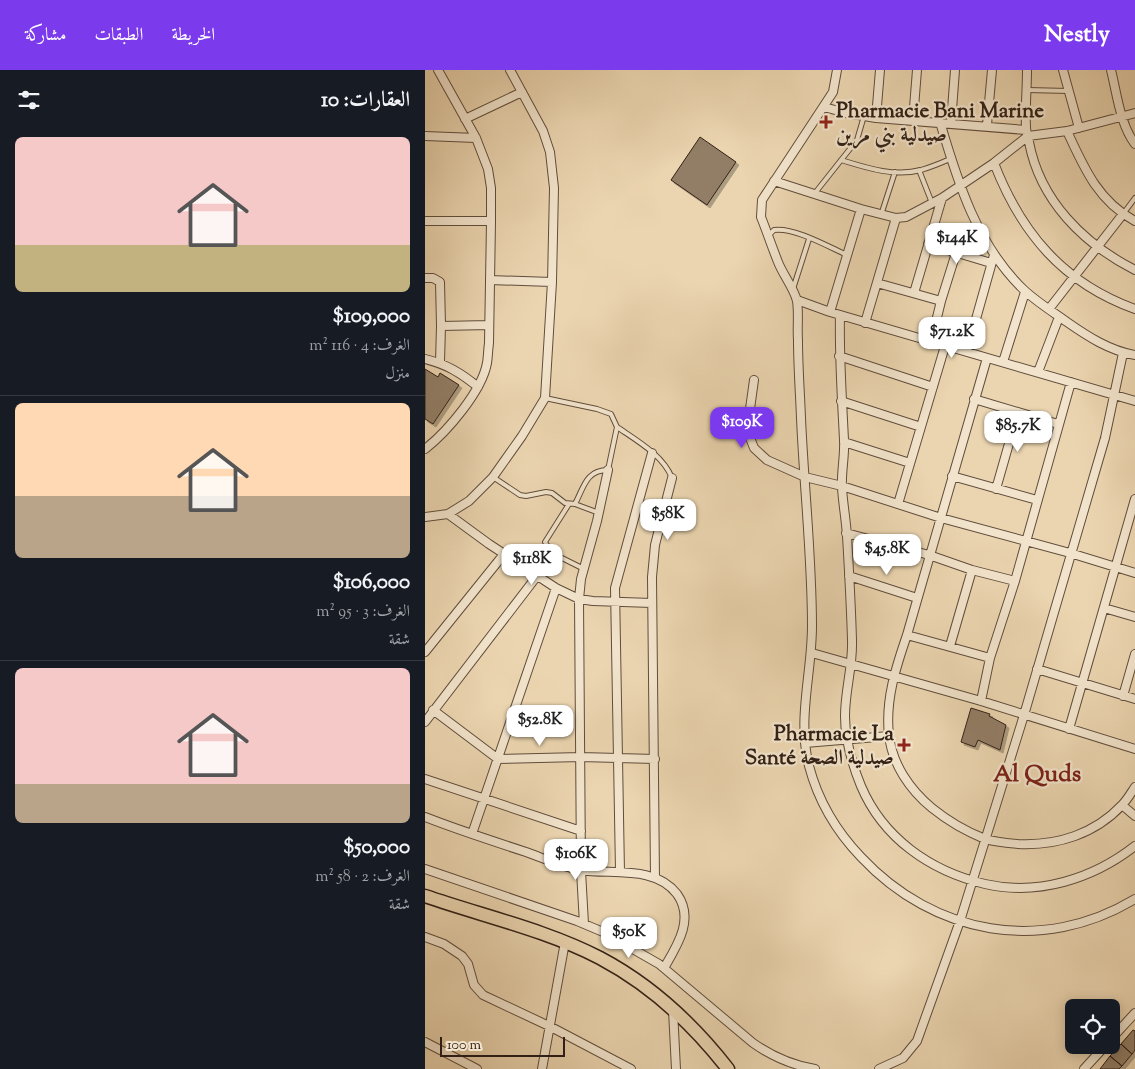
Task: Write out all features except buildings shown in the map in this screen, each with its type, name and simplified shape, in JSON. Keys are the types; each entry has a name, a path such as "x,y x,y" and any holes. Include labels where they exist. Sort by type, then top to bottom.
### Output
{"main road":[{"path":"425,896 565,942 600,958 619,969 673,1008 701,1036 729,1069"}],"street":[{"path":"425,449 453,422 477,387 487,363 491,280 491,188 488,169 475,138 438,70"},
{"path":"425,517 448,514 469,501 493,477 522,436 545,398 552,282 554,188 550,152 543,131 510,70"},
{"path":"837,70 833,92 762,200 760,210 778,262 797,300 812,622 812,653 805,703 805,743 812,774 830,816 857,853 874,871 909,898 926,908 960,921 993,929 1013,931 1051,928 1093,919 1135,899"},
{"path":"876,118 880,70"},
{"path":"913,120 917,70"},
{"path":"951,123 955,70"},
{"path":"987,126 992,70"},
{"path":"1027,70 1027,133 1031,154 1049,195 1064,216 1097,248 1135,270"},
{"path":"1063,70 1079,128"},
{"path":"1111,70 1123,117 1130,138 1135,144"},
{"path":"465,119 522,92"},
{"path":"824,107 876,118 987,126 1027,133 1067,131 1135,113"},
{"path":"940,122 960,186 992,259 1025,292 1059,317 1083,333 1123,353 1135,355"},
{"path":"1067,131 1088,175 1103,196 1123,214 1135,221"},
{"path":"774,181 861,209 897,218 906,217 942,198 994,163 1027,133"},
{"path":"425,136 475,138"},
{"path":"994,163 1014,207 1035,238 1074,278 1095,291 1135,309"},
{"path":"914,293 942,198"},
{"path":"830,312 861,209"},
{"path":"1049,309 1123,214"},
{"path":"865,323 897,218"},
{"path":"425,221 491,221"},
{"path":"928,244 956,253 992,259"},
{"path":"931,342 956,253"},
{"path":"967,351 992,259"},
{"path":"425,278 433,278 440,282 440,362"},
{"path":"491,280 552,282"},
{"path":"877,283 941,301"},
{"path":"1003,362 1025,292"},
{"path":"797,300 865,323 967,351 1114,396 1134,401 1135,392"},
{"path":"840,315 839,356 844,442 842,486 849,576 852,664 845,717 847,741 855,769 869,803 892,833 923,860 943,871 992,886 1025,888 1067,882 1093,873 1124,855 1135,846"},
{"path":"1038,372 1059,317"},
{"path":"441,326 489,326"},
{"path":"898,504 945,346"},
{"path":"879,1069 903,1058 917,1040 960,921 1024,715 1105,438 1123,353"},
{"path":"839,356 933,387"},
{"path":"987,358 907,635 893,676 888,707 889,736 895,758 903,776 917,796 958,827 986,839 1008,843 1049,843 1068,839 1099,824 1122,805 1135,786"},
{"path":"425,359 440,362 460,372 477,387"},
{"path":"754,380 749,416 749,436 754,448 767,460 805,477 842,486 941,518 1070,553 1135,573"},
{"path":"981,701 990,658 1015,581 1071,382"},
{"path":"974,398 1058,424"},
{"path":"841,401 921,427"},
{"path":"996,489 1018,412"},
{"path":"844,442 910,463"},
{"path":"620,872 616,580 652,453"},
{"path":"584,924 581,870 579,599 583,569 599,513 608,470"},
{"path":"952,476 1037,500"},
{"path":"655,878 652,603 655,545 672,478"},
{"path":"1069,729 1116,567 1131,527 1135,499"},
{"path":"448,514 537,576 579,599 615,603 652,603"},
{"path":"846,533 929,555 972,570 1015,581"},
{"path":"425,652 504,554"},
{"path":"950,646 972,570"},
{"path":"425,722 537,576"},
{"path":"849,576 917,598"},
{"path":"472,834 556,588"},
{"path":"1104,608 1135,618"},
{"path":"907,635 990,658"},
{"path":"812,653 981,701 1135,749"},
{"path":"1123,696 1135,654"},
{"path":"1037,669 1135,700"},
{"path":"433,710 498,759 581,757 655,759"},
{"path":"805,743 889,736"},
{"path":"425,779 581,831"},
{"path":"1122,805 1135,816"},
{"path":"425,817 581,870 620,872 655,878 671,888 678,896 684,912 682,933 665,968"},
{"path":"425,869 584,924 640,952 665,968 753,1043 769,1054 798,1068 815,1069"},
{"path":"425,937 444,944 462,956 468,964 474,985 483,994 631,1069"},
{"path":"542,1069 565,942"},
{"path":"673,1008 676,1069"},
{"path":"1120,1029 1135,1013"},
{"path":"425,1042 477,1069"},
{"path":"1084,1069 1098,1054"}],"lane":[{"path":"1027,90 1069,91"},
{"path":"814,195 857,140 864,116"},
{"path":"841,160 872,170 895,172 919,170 951,159"},
{"path":"919,170 932,204"},
{"path":"881,214 895,172"},
{"path":"1123,214 1135,198"},
{"path":"768,236 777,229 798,234 847,255"},
{"path":"792,291 809,238"},
{"path":"545,398 597,409 611,414 617,426 652,453 669,470 672,478"},
{"path":"575,504 593,472 608,470 617,426"},
{"path":"493,477 520,494 526,496 546,492 552,493 569,504 575,504 599,513"},
{"path":"569,504 545,542 552,553 583,569"},
{"path":"537,576 552,553"}],"place":[{"name":"Pharmacie Bani Marine صيدلية بني مرين","path":"826,122"},
{"name":"Pharmacie La Santé صيدلية الصحة","path":"904,745"}],"district":[{"name":"Al Quds","path":"1037,773"}]}
